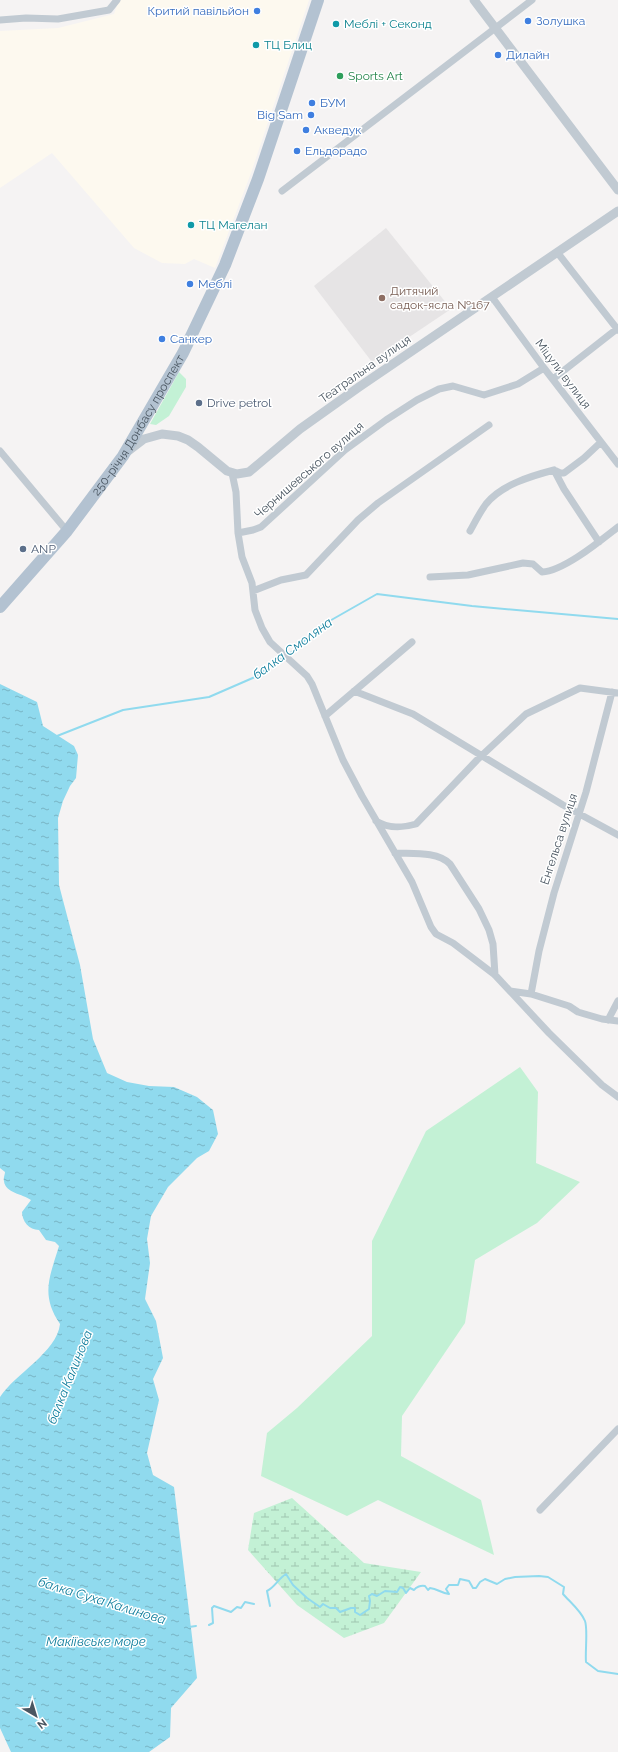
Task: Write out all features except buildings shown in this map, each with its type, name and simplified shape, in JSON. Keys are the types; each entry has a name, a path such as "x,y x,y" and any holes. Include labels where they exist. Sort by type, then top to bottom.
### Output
{"main road":[{"name":"250-річчя Донбасу проспект","path":"0,607 67,531 123,456 183,353 225,265 258,179 318,0"}],"street":[{"path":"0,20 26,18 58,19 109,10 116,0"},
{"path":"474,0 618,190"},
{"path":"282,191 421,83 532,0"},
{"name":"Театральна вулиця","path":"232,473 242,474 254,468 300,429 618,211"},
{"path":"553,379 618,329 557,252"},
{"name":"Міцули вулиця","path":"492,297 544,368 618,464"},
{"name":"Чернишевського вулиця","path":"238,533 261,527 345,450 386,420 417,400 439,389 453,386 463,387 484,395 518,384 544,368"},
{"path":"253,591 281,580 306,575 358,520 378,503 489,425"},
{"path":"123,456 144,439 162,434 178,436 188,440 227,471 232,473 236,492 238,533 242,557 252,583 254,610 270,642 309,680 343,760 376,821 412,882 430,927 436,934 453,943 495,975 591,1074 618,1097"},
{"path":"470,531 486,504 501,490 517,482 554,470 564,473 584,458 601,442"},
{"path":"0,451 67,531"},
{"path":"554,470 564,489 599,542"},
{"path":"430,577 468,575 523,563 533,564 542,572 547,572 564,565 599,542 618,527"},
{"path":"325,716 412,642"},
{"path":"376,821 393,828 416,824 481,755 526,714 580,688 615,693"},
{"path":"354,691 413,714 579,814 618,835"},
{"name":"Енгельса вулиця","path":"531,994 539,951 554,893 615,693"},
{"path":"395,853 437,856 445,858 450,864 479,909 489,930 493,944 495,975"},
{"path":"510,991 531,994 569,1006 578,1012 608,1020 618,1021"},
{"path":"608,1020 618,1001"},
{"path":"540,1510 618,1429"}],"shaded area":[{"path":"119,0 309,0 251,173 215,268 194,259 185,264 162,263 134,248 52,153 0,188 0,31 58,28 114,14"},
{"name":"Дитячий садок-ясла №167","path":"386,228 451,309 372,362 314,286"}],"green space":[{"path":"179,372 186,379 186,387 169,416 156,425 150,424"},
{"path":"520,1067 538,1092 536,1163 580,1182 537,1223 475,1260 465,1323 402,1416 401,1456 481,1500 494,1555 378,1500 347,1516 261,1476 267,1433 297,1408 372,1336 372,1241 426,1131"},
{"path":"292,1498 364,1563 421,1572 384,1623 344,1638 297,1605 248,1550 254,1513"}],"water":[{"name":"Макіївське море","path":"0,684 37,702 43,726 74,746 78,755 76,778 70,786 63,801 58,818 59,885 80,965 93,1039 107,1073 127,1082 149,1086 174,1087 197,1097 213,1110 218,1134 209,1151 197,1158 168,1187 151,1216 147,1239 150,1263 145,1299 156,1321 163,1358 153,1379 159,1400 147,1453 153,1475 174,1487 197,1678 171,1708 170,1737 149,1752 11,1752 0,1728 0,1397 15,1380 44,1353 57,1334 60,1324 50,1304 49,1294 50,1276 59,1246 55,1242 46,1240 39,1230 29,1227 25,1222 22,1212 31,1200 11,1191 5,1185 5,1172 0,1168"}],"waterway":[{"name":"балка Смоляна","path":"57,736 123,710 209,697 255,677 296,649 319,627 377,594 472,606 618,619"},
{"name":"балка Суха Калинова","path":"270,1606 267,1591 286,1574 293,1585 307,1598 320,1607 323,1604 330,1608 336,1608 340,1612 355,1608 355,1612 360,1615 369,1609 369,1596 372,1594 377,1596 385,1591 397,1592 400,1587 403,1588 406,1593 410,1588 414,1590 419,1586 425,1586 428,1590 430,1588 449,1594 446,1589 449,1585 458,1585 460,1579 469,1581 473,1588 476,1588 480,1582 485,1579 497,1584 505,1579 515,1577 548,1577 564,1587 563,1594 578,1610 585,1621 586,1662 598,1671 618,1674"},
{"name":"балка Суха Калинова","path":"209,1625 213,1623 212,1608 214,1606 231,1612 237,1607 241,1608 245,1602 254,1604"},
{"name":"балка Суха Калинова","path":"189,1627 196,1626"}],"place":[{"name":"Критий павільйон","path":"257,11"},
{"name":"Золушка","path":"528,21"},
{"name":"Меблі + Секонд","path":"336,24"},
{"name":"ТЦ Блиц","path":"256,45"},
{"name":"Дилайн","path":"498,55"},
{"name":"Sports Art","path":"340,76"},
{"name":"БУМ","path":"312,103"},
{"name":"Big Sam","path":"311,115"},
{"name":"Акведук","path":"306,130"},
{"name":"Ельдорадо","path":"297,151"},
{"name":"ТЦ Магелан","path":"191,225"},
{"name":"Меблі","path":"190,284"},
{"name":"Дитячий садок-ясла №167","path":"382,298"},
{"name":"Санкер","path":"162,339"},
{"name":"Drive petrol","path":"199,403"},
{"name":"ANP","path":"23,549"}],"water label":[{"name":"балка Калинова","path":"69,1377"}]}
